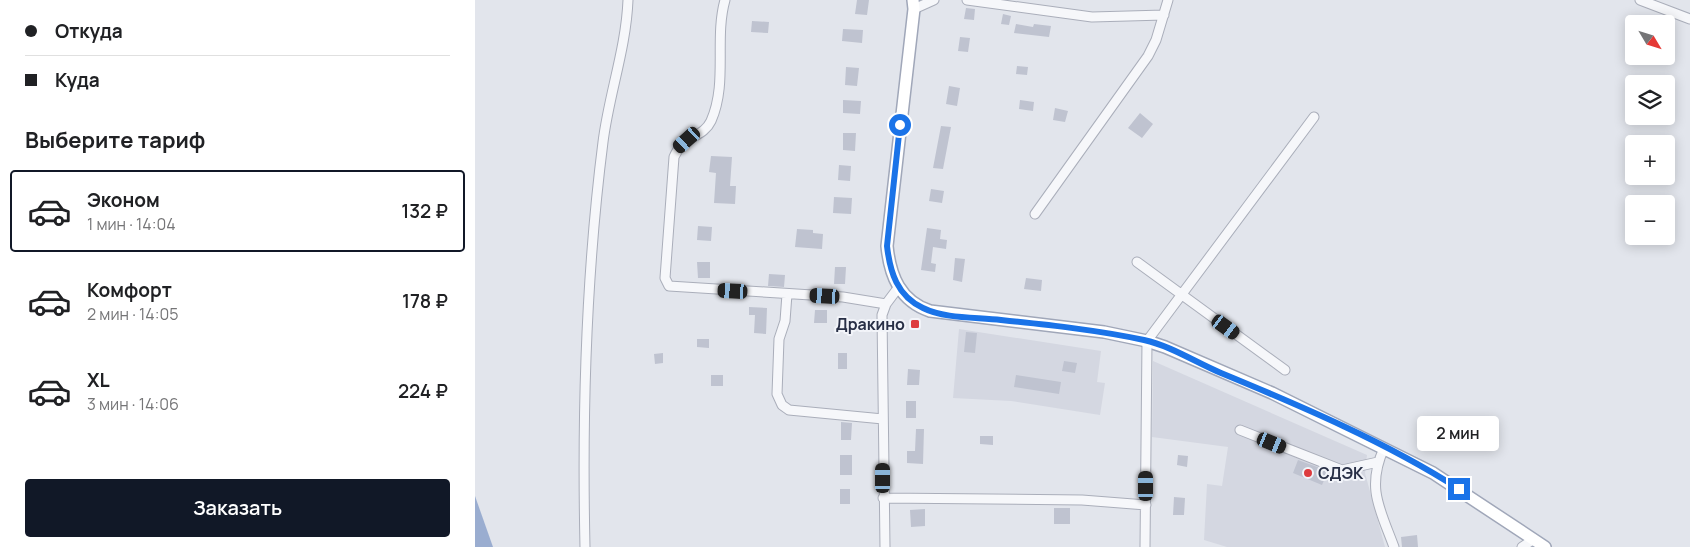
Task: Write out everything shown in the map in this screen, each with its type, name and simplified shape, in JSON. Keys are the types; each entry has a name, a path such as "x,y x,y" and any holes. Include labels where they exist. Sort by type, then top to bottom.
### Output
{"main road":[{"path":"913,4 887,246 889,266 898,288 912,302 930,311 1060,326 1147,341 1272,394 1437,475 1545,547"}],"street":[{"path":"585,547 583,446 593,252 603,140 627,28 628,0"},
{"path":"725,0 716,106 710,123 703,131 677,148 673,157 665,278 669,286 843,297 886,304"},
{"path":"913,4 934,0"},
{"path":"967,0 1092,17 1164,14"},
{"path":"1035,214 1148,56 1156,40 1168,0"},
{"path":"1640,0 1690,19"},
{"path":"1145,547 1147,341 1314,118"},
{"path":"1137,262 1285,370"},
{"path":"885,547 882,315 886,304 898,288"},
{"path":"787,294 785,321 779,339 777,394 782,405 789,410 883,419"},
{"path":"1240,430 1342,470 1377,462"},
{"path":"1384,448 1377,462 1374,480 1375,496 1394,547"},
{"path":"883,498 1082,500 1146,505"},
{"path":"1522,547 1534,539"}],"shaded area":[{"path":"959,329 1101,351 1097,382 1105,383 1100,415 1011,401 953,398"},
{"path":"1153,361 1367,455 1365,473 1385,547 1227,547 1204,540 1207,484 1222,486 1228,447 1152,437"}],"water":[{"path":"475,496 493,547 475,547"}],"building":[{"path":"857,0 869,0 867,15 855,14"},
{"path":"966,8 975,9 974,20 964,19"},
{"path":"1003,14 1011,16 1009,25 1001,24"},
{"path":"752,21 769,22 768,33 751,32"},
{"path":"1016,24 1033,27 1034,24 1051,26 1049,37 1014,33"},
{"path":"843,29 863,30 862,43 842,41"},
{"path":"960,37 970,38 968,52 958,51"},
{"path":"1017,66 1028,67 1027,75 1016,74"},
{"path":"846,67 859,68 857,86 845,85"},
{"path":"949,86 960,88 957,106 946,104"},
{"path":"843,100 861,101 860,114 843,113"},
{"path":"1020,100 1034,102 1033,111 1019,109"},
{"path":"1055,108 1068,111 1065,122 1053,120"},
{"path":"1140,113 1153,124 1142,138 1128,128"},
{"path":"941,126 951,127 943,169 933,168"},
{"path":"843,133 856,133 855,151 843,150"},
{"path":"711,156 732,157 730,186 736,186 735,204 714,203 716,173 709,172"},
{"path":"839,165 851,166 850,181 838,180"},
{"path":"931,189 944,191 942,203 929,201"},
{"path":"834,197 852,198 851,214 833,213"},
{"path":"698,226 712,227 711,241 697,240"},
{"path":"927,228 941,230 940,239 947,240 946,249 933,247 931,263 936,264 935,272 921,270"},
{"path":"797,229 813,230 813,233 823,234 822,249 795,247"},
{"path":"955,258 965,259 962,282 953,280"},
{"path":"697,262 710,262 710,278 698,278"},
{"path":"835,267 846,267 845,284 834,284"},
{"path":"769,274 785,275 784,287 768,286"},
{"path":"1026,278 1042,280 1041,291 1024,289"},
{"path":"749,307 767,308 766,334 754,333 755,315 749,315"},
{"path":"815,310 827,310 827,323 814,323"},
{"path":"966,332 977,333 975,353 964,352"},
{"path":"697,339 709,339 709,348 697,347"},
{"path":"663,353 663,363 655,364 654,354"},
{"path":"838,353 847,353 847,369 838,369"},
{"path":"1064,361 1077,363 1075,373 1062,371"},
{"path":"908,369 920,370 919,385 907,385"},
{"path":"711,375 723,375 723,386 711,386"},
{"path":"1016,375 1061,382 1059,394 1014,387"},
{"path":"906,401 916,401 916,418 906,418"},
{"path":"841,422 852,423 851,440 841,440"},
{"path":"916,429 924,429 923,464 907,463 907,451 915,451"},
{"path":"980,436 993,436 993,445 980,444"},
{"path":"840,455 852,455 852,475 840,475"},
{"path":"1178,455 1188,456 1187,467 1177,465"},
{"path":"1298,460 1328,471 1322,485 1293,473"},
{"path":"840,489 850,489 850,504 840,504"},
{"path":"1174,497 1185,498 1184,515 1173,515"},
{"path":"1054,508 1070,508 1070,524 1054,524"},
{"path":"925,509 925,526 911,527 910,510"},
{"path":"1417,535 1418,547 1402,547 1401,537"}],"place":[{"name":"Дракино","path":"915,324"},
{"name":"СДЭК","path":"1308,473"}],"route":[{"path":"900,125 887,246 889,266 898,288 905,296 923,309 949,314 1104,332 1147,341 1165,347 1272,394 1351,432 1433,473 1459,489"}]}
